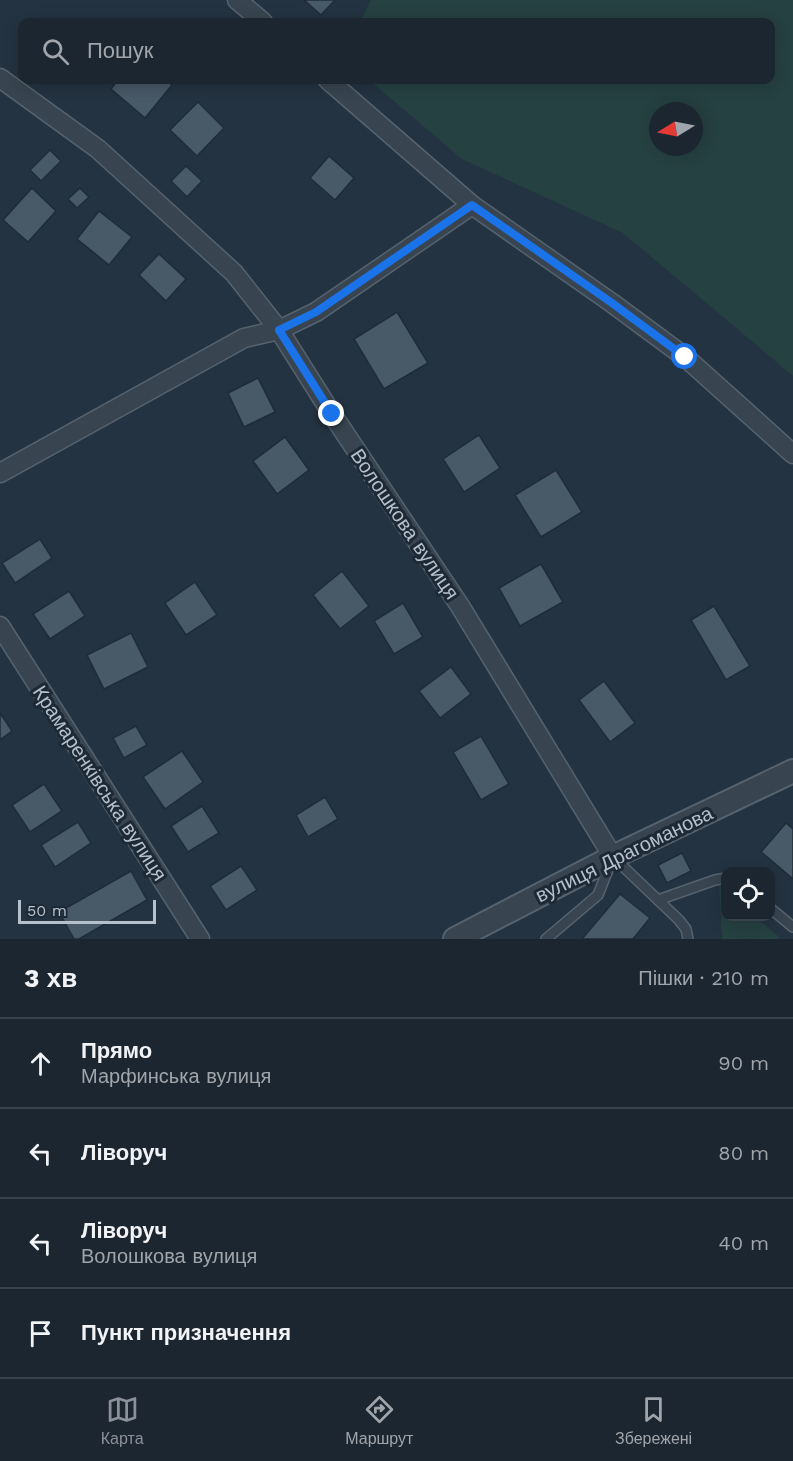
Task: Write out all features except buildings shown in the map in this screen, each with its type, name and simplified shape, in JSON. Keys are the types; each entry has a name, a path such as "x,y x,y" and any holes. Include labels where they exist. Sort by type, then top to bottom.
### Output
{"street":[{"path":"237,0 258,18"},
{"name":"Волошкова вулиця","path":"0,78 98,149 234,273 279,330 460,606 613,857"},
{"path":"333,84 472,205 685,357 793,454"},
{"path":"0,473 244,338 279,330 316,312 472,205"},
{"name":"Крамаренківська вулиця","path":"0,627 200,939"},
{"name":"вулиця Драгоманова","path":"455,939 484,929 613,857 793,771"}],"lane":[{"path":"546,939 598,895 613,857 683,924 688,939"},
{"path":"658,900 721,879"},
{"path":"775,911 793,927"}],"green space":[{"path":"371,0 793,0 793,376 623,233 462,159 374,84 775,84 775,18 362,18"},
{"path":"719,884 721,886 721,921"},
{"path":"721,921 761,921 781,939 722,939"}],"route":[{"path":"332,414 279,330 316,312 472,205 685,357"}]}
